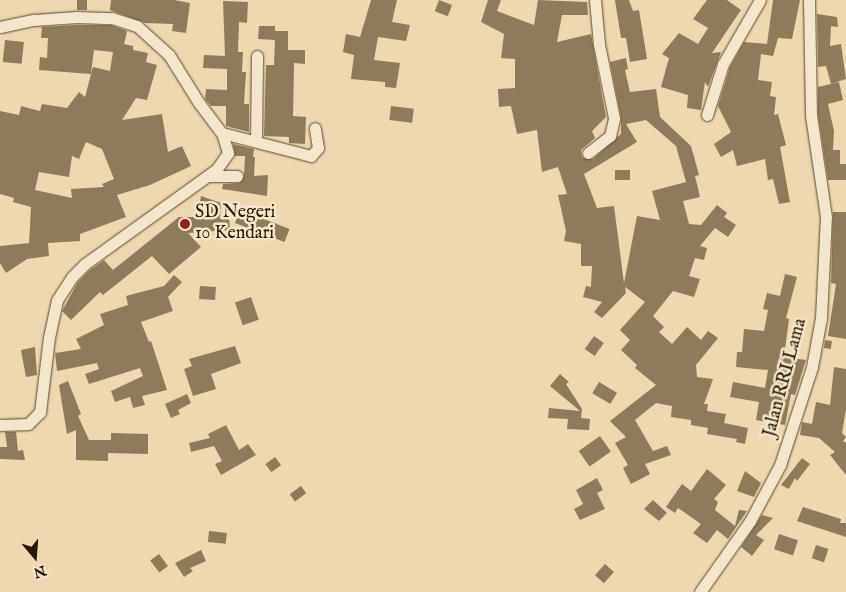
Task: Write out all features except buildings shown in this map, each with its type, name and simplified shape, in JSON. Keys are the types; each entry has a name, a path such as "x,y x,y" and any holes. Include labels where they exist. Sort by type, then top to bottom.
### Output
{"street":[{"path":"588,153 610,136 614,118 599,44 595,0"},
{"path":"706,114 723,64 760,0"},
{"name":"Jalan RRI Lama","path":"700,592 750,521 780,465 812,367 821,318 826,217 810,109 809,0"},
{"path":"0,27 34,20 77,17 112,18 131,23 169,55 199,104 222,133 228,154 226,159 208,176 85,264 72,277 57,300 47,347 40,412 28,424 0,425"},
{"path":"256,140 257,56"},
{"path":"222,133 256,140 311,156 318,148 315,128"},
{"path":"208,176 238,176"}],"place":[{"name":"SD Negeri 10 Kendari","path":"185,224"}]}
